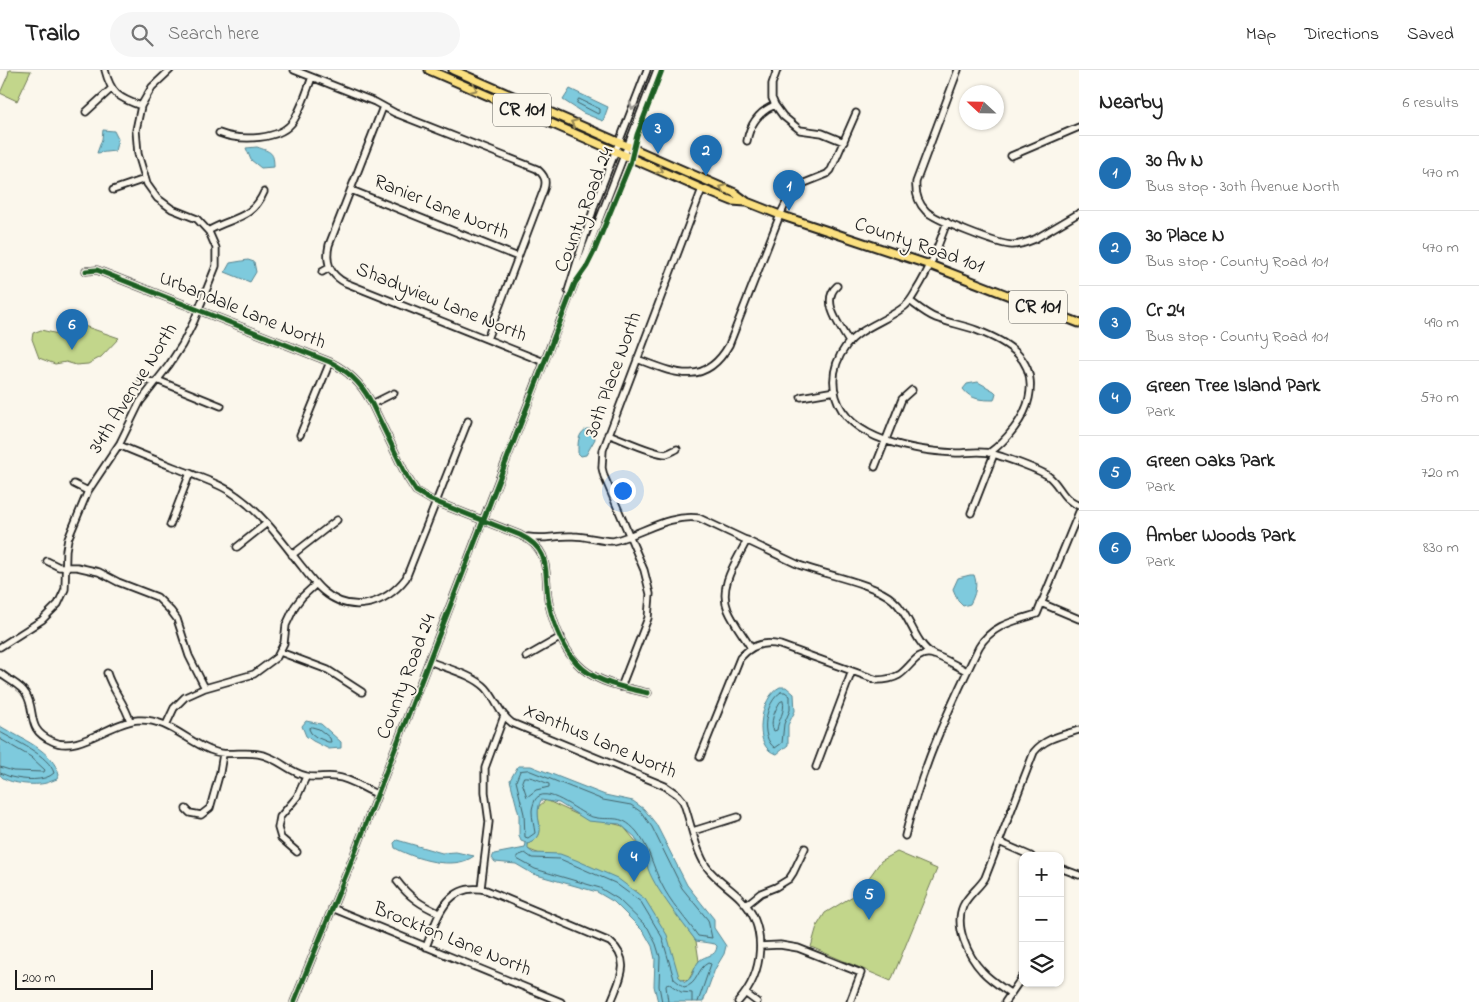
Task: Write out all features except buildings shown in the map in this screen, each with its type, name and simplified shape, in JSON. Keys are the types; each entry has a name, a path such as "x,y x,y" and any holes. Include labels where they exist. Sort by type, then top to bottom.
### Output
{"main road":[{"name":"County Road 101","path":"429,70 702,189 732,201 747,202"},
{"name":"County Road 101","path":"453,70 735,193 747,202 780,215 930,265 1079,323"}],"street":[{"path":"106,70 111,89 122,99 141,106"},
{"path":"170,70 152,87 141,106 137,119 136,142 145,179 151,192 164,204 197,219 208,230 248,213 255,207 264,192"},
{"path":"294,70 375,102 395,113 537,169 544,176 546,180 544,189 487,339"},
{"name":"County Road 24","path":"544,362 595,204 647,70"},
{"name":"County Road 24","path":"294,1002 378,794 657,70"},
{"path":"777,70 772,84 772,98 783,116 800,130 822,133 844,142"},
{"path":"958,70 918,175 915,190 920,204 930,214 947,222 998,242 1012,245 1035,239 1079,212"},
{"path":"219,133 244,139 281,131 294,121 312,77"},
{"path":"86,112 111,89"},
{"path":"747,141 748,133 756,117 775,105"},
{"path":"322,272 329,268 327,254 329,245 383,107"},
{"path":"637,359 668,371 686,374 704,370 719,360 729,345 780,215 792,191 797,186 827,174 831,170 856,113"},
{"path":"1011,156 1079,127"},
{"path":"113,190 145,179"},
{"name":"30th Place North","path":"621,687 644,630 650,606 648,582 604,476 602,468 603,450 702,189"},
{"name":"Ranier Lane North","path":"351,190 518,257"},
{"path":"947,222 928,273 910,301 906,306 856,336 849,342 836,362 834,391 841,409 853,424 861,429 911,448 924,451 991,453 1053,480 1066,500 1079,506"},
{"name":"34th Avenue North","path":"0,647 42,620 58,604 65,588 68,539 88,491 119,445 132,415 187,337 216,266 216,248 208,230"},
{"name":"Shadyview Lane North","path":"329,268 338,279 346,283 544,362"},
{"name":"Urbandale Lane North","path":"86,271 97,270 330,362 349,373 357,381 372,404 411,485 423,496 436,502 520,535"},
{"path":"837,286 832,290 830,296 832,310 849,342"},
{"path":"910,301 928,314 992,337 1015,351 1026,363 1030,390 1025,410 991,453 971,513"},
{"path":"300,435 330,362"},
{"path":"141,378 221,406"},
{"path":"875,467 902,399 912,390"},
{"path":"801,397 834,391"},
{"path":"372,404 394,393"},
{"path":"119,445 235,494 247,503 266,523 316,584 332,598 352,604 372,603 388,596 406,578 468,421"},
{"path":"608,434 665,454 677,449"},
{"path":"170,525 190,474"},
{"path":"74,484 88,491"},
{"path":"905,836 928,759 939,730 979,647 988,634 1001,625 1037,614 1079,512"},
{"path":"520,535 539,539 576,536 613,541 669,520 689,517 709,522 814,571 870,587 888,595 901,608 924,647 934,655 967,671"},
{"path":"292,555 337,520"},
{"path":"236,547 266,523"},
{"path":"520,535 538,548 545,561 552,617 561,637 582,668 621,687 648,693"},
{"path":"747,540 730,574 725,592 728,610 750,648"},
{"path":"48,561 59,566 99,572 118,582 152,595 164,604 177,620 189,656 205,688"},
{"path":"166,725 174,708 191,694 254,674 277,657 284,643 286,626 290,616 302,597 316,584"},
{"path":"1041,604 1079,619"},
{"path":"526,657 561,637"},
{"path":"700,757 737,664 750,648 765,643 780,644 870,678 884,680 898,676 921,655 934,655"},
{"path":"280,652 328,670 362,692"},
{"name":"Xanthus Lane North","path":"429,661 479,682 489,692 504,716 518,726 672,789 683,801 698,848 707,867 746,905"},
{"path":"816,768 852,671"},
{"path":"0,673 25,692 28,697 32,721 36,728 41,734 54,742 62,744 78,743 130,721 150,721 166,725 204,748 223,754 259,754 281,762 298,774 315,778 337,777 378,794"},
{"path":"107,673 111,686 124,705 130,721"},
{"path":"481,888 489,822 485,792 485,768 504,716"},
{"path":"1010,992 990,979 973,958 967,947 960,921 963,906 982,884 1034,752 1038,747 1050,740 1079,730"},
{"path":"186,809 190,813 201,814 210,808 223,754"},
{"path":"297,852 281,838 278,822 297,796 306,776"},
{"path":"693,830 738,817"},
{"path":"999,842 1022,852"},
{"path":"738,1002 756,972 760,946 756,925 746,905 762,892 776,887 788,879 805,848"},
{"path":"1064,870 1078,875 1079,867"},
{"path":"397,881 412,898 439,913"},
{"path":"426,947 439,913 449,899 464,890 481,888 610,942 619,952 623,965 611,1002"},
{"name":"Brockton Lane North","path":"332,908 561,1002"},
{"path":"760,946 789,946 798,948 861,973 850,1002"},
{"path":"1004,1002 1019,981"},
{"path":"745,993 757,1002"}],"green space":[{"path":"9,70 31,71 17,101 0,93"},
{"path":"84,326 119,338 101,357 88,364 76,365 66,362 55,364 39,358 32,339 33,333 41,330 58,334 66,327"},
{"path":"546,800 576,814 623,826 638,844 650,872 664,897 696,941 699,961 688,981 679,978 636,891 527,849 528,844 538,837 540,829 538,807"},
{"path":"897,852 937,869 891,981 811,947 817,926 825,913 858,893 881,861"}],"water":[{"path":"570,89 608,107 603,121 583,113 563,100"},
{"path":"103,130 114,131 118,139 115,151 97,153"},
{"path":"257,147 271,153 274,167 261,168 251,160 246,148"},
{"path":"248,260 254,262 256,272 250,282 225,272 230,263"},
{"path":"978,382 996,393 994,400 973,397 963,389 967,384"},
{"path":"586,429 593,429 595,439 586,455 581,456 578,453 579,440 581,434"},
{"path":"974,575 976,582 975,590 970,604 963,606 958,601 953,589 958,578"},
{"path":"780,687 786,687 794,694 795,711 788,725 788,745 777,754 769,750 764,743 761,733 761,722 767,701 773,692"},
{"path":"306,721 321,724 341,742 341,748 329,749 306,736 302,726"},
{"path":"0,726 43,752 56,766 59,775 57,779 47,783 29,784 3,778 0,775"},
{"path":"518,766 531,766 605,795 633,801 644,809 656,824 687,885 714,919 714,928 726,946 703,1002 658,1002 654,986 655,959 652,946 644,932 614,902 597,892 533,874 516,864 495,862 492,858 494,854 525,848 526,843 521,841 519,836 519,815 510,780","holes":["541,800 559,803 588,821 620,824 635,837 647,861 652,878 696,941 717,946 713,954 699,961 688,980 685,982 679,977 667,935 645,899 617,878 576,860 560,854 533,853 528,849 528,844 539,835 538,814"]},
{"path":"397,840 442,853 456,852 474,856 456,863 434,862 395,848 394,843"}],"cycle path":[{"path":"294,1002 352,860 575,283 594,252 630,164 637,135 662,70"},
{"path":"86,271 97,270 330,362 348,373 358,382 370,400 407,477 416,491 431,500 520,535 531,541 538,548 545,564 547,593 554,621 561,639 577,663 597,678 622,687 648,693"}],"place":[{"name":"Cr 24","path":"658,154"},
{"name":"30 Place N","path":"706,176"},
{"name":"30 Av N","path":"789,211"},
{"name":"Amber Woods Park","path":"72,350"},
{"name":"Green Tree Island Park","path":"634,882"},
{"name":"Green Oaks Park","path":"869,920"}]}
